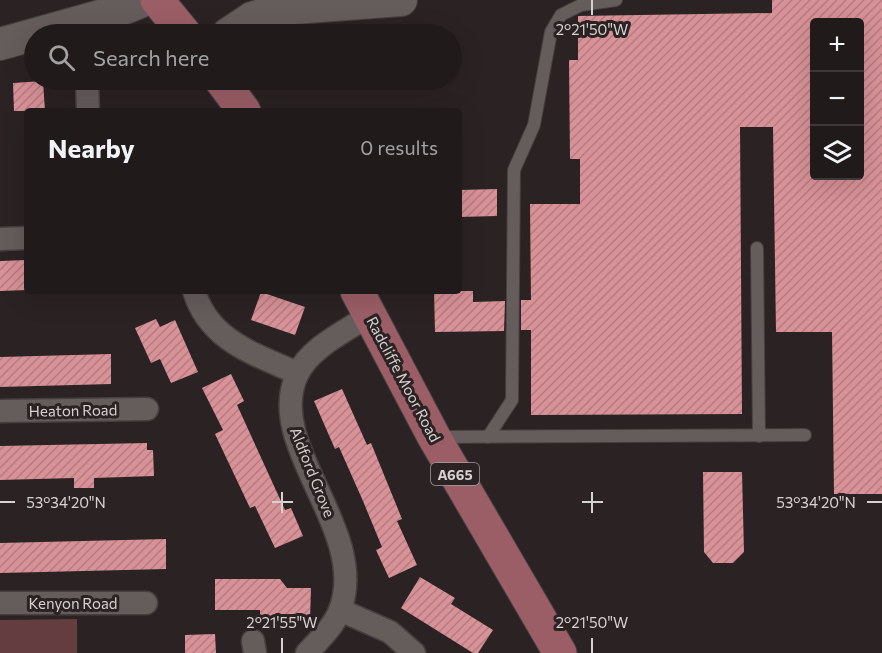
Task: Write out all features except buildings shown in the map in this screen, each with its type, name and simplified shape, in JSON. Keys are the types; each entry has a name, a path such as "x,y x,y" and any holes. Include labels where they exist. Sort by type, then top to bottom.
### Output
{"main road":[{"path":"157,0 177,24"},
{"path":"228,90 242,108"},
{"name":"Radcliffe Moor Road","path":"364,303 434,437 560,653"}],"street":[{"path":"54,24 91,10 118,11 145,0"},
{"path":"243,24 252,18 280,9 395,0"},
{"path":"0,44 24,35"},
{"path":"87,90 88,108"},
{"path":"0,239 24,238"},
{"path":"195,294 206,317 219,334 242,348 297,373 310,356 364,303"},
{"name":"Aldford Grove","path":"297,373 291,401 292,420 298,443 340,544 345,588 340,610 325,634 307,653"},
{"name":"Heaton Road","path":"0,411 147,409"},
{"name":"Kenyon Road","path":"0,603 146,603"},
{"path":"340,610 390,632 414,653"}],"lane":[{"path":"488,437 512,400 514,170 534,125 551,32 561,15 581,5 616,0"},
{"path":"757,248 759,436"},
{"path":"434,437 805,435"}],"shaded area":[{"path":"77,619 77,653 0,653 0,620"}]}
